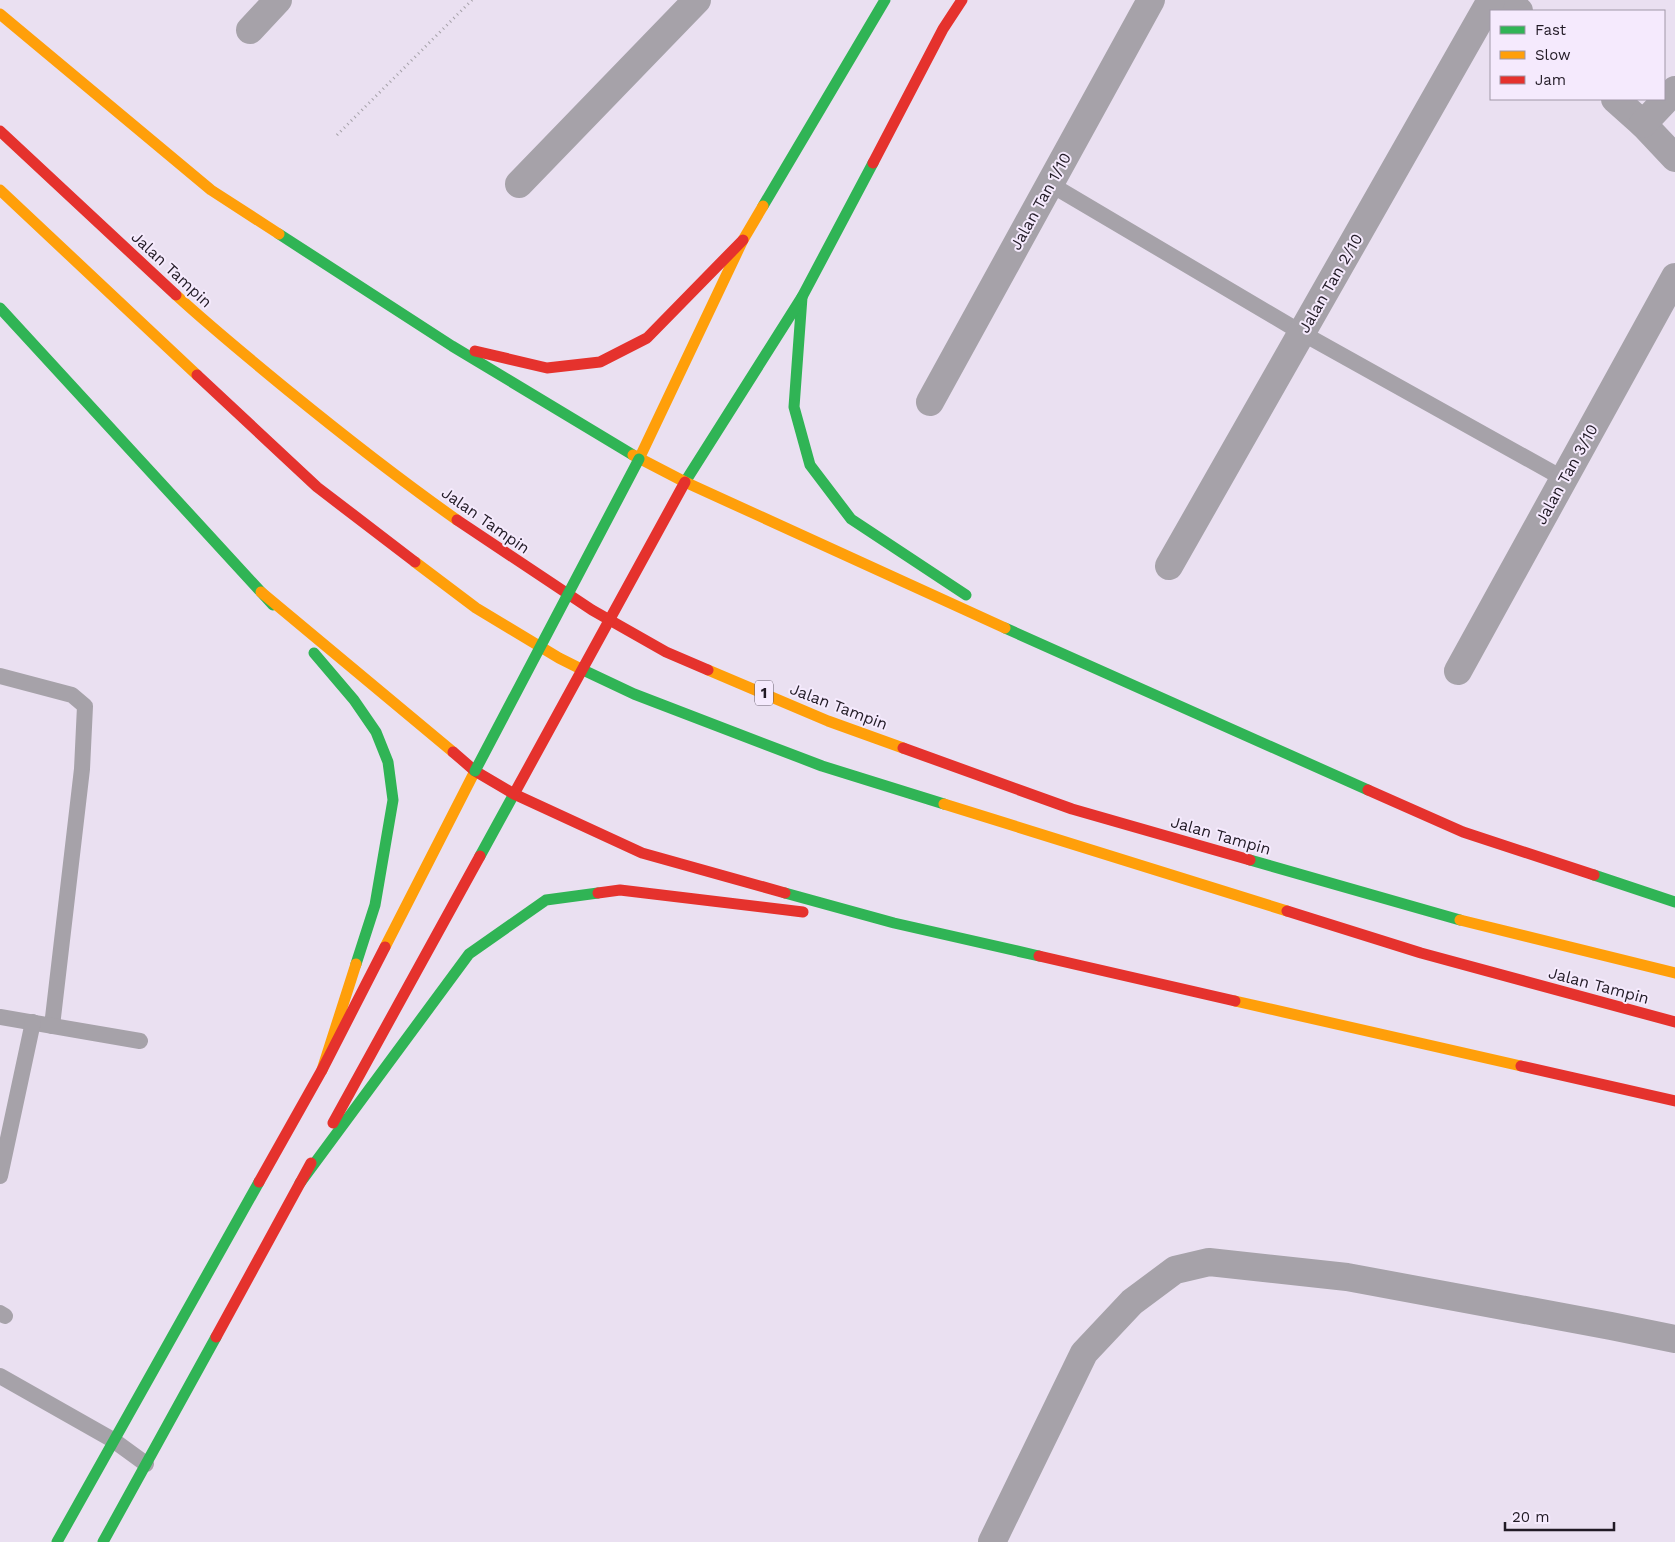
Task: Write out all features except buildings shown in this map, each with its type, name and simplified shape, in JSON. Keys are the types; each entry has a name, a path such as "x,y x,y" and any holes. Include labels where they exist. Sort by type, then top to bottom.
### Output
{"main road":[{"path":"57,1542 322,1070 639,459 743,240 885,0"},
{"path":"103,1542 685,482 802,297 943,30 962,0"},
{"path":"0,14 211,190 452,346 639,459 685,482 1038,643 1463,832 1675,902"},
{"name":"Jalan Tampin","path":"0,131 214,330 350,441 413,489 500,550 592,610 666,652 828,721 1072,809 1439,915 1675,973"},
{"name":"Jalan Tampin","path":"0,190 317,487 476,608 559,658 634,694 822,766 1421,953 1675,1022"},
{"path":"452,346 547,368 600,362 647,338 743,240"},
{"path":"802,297 794,407 810,465 851,519 1038,643"},
{"path":"0,308 262,592 354,700 376,732 388,762 393,800 375,905 322,1070"},
{"path":"262,592 476,772 514,794 642,853 894,923 1675,1101"},
{"path":"300,1183 469,954 546,900 620,890 894,923"}],"street":[{"path":"250,30 278,0"},
{"path":"519,184 697,0"},
{"name":"Jalan Tan 1/10","path":"930,402 1152,0"},
{"name":"Jalan Tan 2/10","path":"1169,566 1491,0"},
{"path":"1506,0 1518,10"},
{"path":"1643,124 1675,90"},
{"path":"1617,100 1675,158"},
{"name":"Jalan Tan 3/10","path":"1458,671 1675,277"},
{"path":"996,1541 1084,1352 1132,1302 1175,1270 1209,1262 1346,1277 1675,1339"}],"lane":[{"path":"1050,184 1302,333 1564,479"},
{"path":"0,676 72,695 85,706 82,769 52,1026"},
{"path":"0,1017 140,1041"},
{"path":"0,1176 32,1022"},
{"path":"0,1376 113,1440 146,1464"}],"path":[{"path":"337,135 472,0"}],"traffic: fast":[{"path":"763,206 885,0"},
{"path":"685,482 802,297 873,163"},
{"path":"279,234 452,346 633,455"},
{"path":"802,297 794,407 810,465 851,519 966,595"},
{"path":"0,308 273,605"},
{"path":"475,771 639,459"},
{"path":"1005,628 1368,790"},
{"path":"314,653 354,700 376,732 388,762 393,800 375,905 356,964"},
{"path":"581,669 634,694 822,766 944,804"},
{"path":"480,856 514,794"},
{"path":"1250,860 1460,920"},
{"path":"1594,875 1675,902"},
{"path":"300,1183 469,954 546,900 598,893"},
{"path":"785,893 894,923 1039,956"},
{"path":"57,1542 259,1182"},
{"path":"103,1542 216,1337"}],"traffic: slow":[{"path":"0,14 211,190 279,234"},
{"path":"0,190 197,375"},
{"path":"639,459 743,240 763,206"},
{"path":"176,295 232,344 351,441 457,520"},
{"path":"633,455 685,482 1005,628"},
{"path":"415,562 476,608 559,658 581,669"},
{"path":"261,592 453,752"},
{"path":"708,670 828,721 903,748"},
{"path":"385,947 475,771"},
{"path":"944,804 1287,911"},
{"path":"1460,920 1675,973"},
{"path":"322,1070 356,964"},
{"path":"1235,1001 1521,1066"}],"traffic: jam":[{"path":"873,163 943,29 962,0"},
{"path":"0,131 176,295"},
{"path":"475,351 547,368 600,362 647,338 743,240"},
{"path":"197,375 317,487 415,562"},
{"path":"514,794 685,482"},
{"path":"457,520 592,610 666,652 708,670"},
{"path":"903,748 1072,809 1250,860"},
{"path":"453,752 475,771 514,794 642,853 785,893"},
{"path":"1368,790 1463,832 1594,875"},
{"path":"333,1123 480,856"},
{"path":"598,893 620,890 803,912"},
{"path":"1287,911 1421,953 1675,1022"},
{"path":"259,1182 322,1070 385,947"},
{"path":"1039,956 1235,1001"},
{"path":"1521,1066 1675,1101"},
{"path":"216,1337 311,1163"}]}
